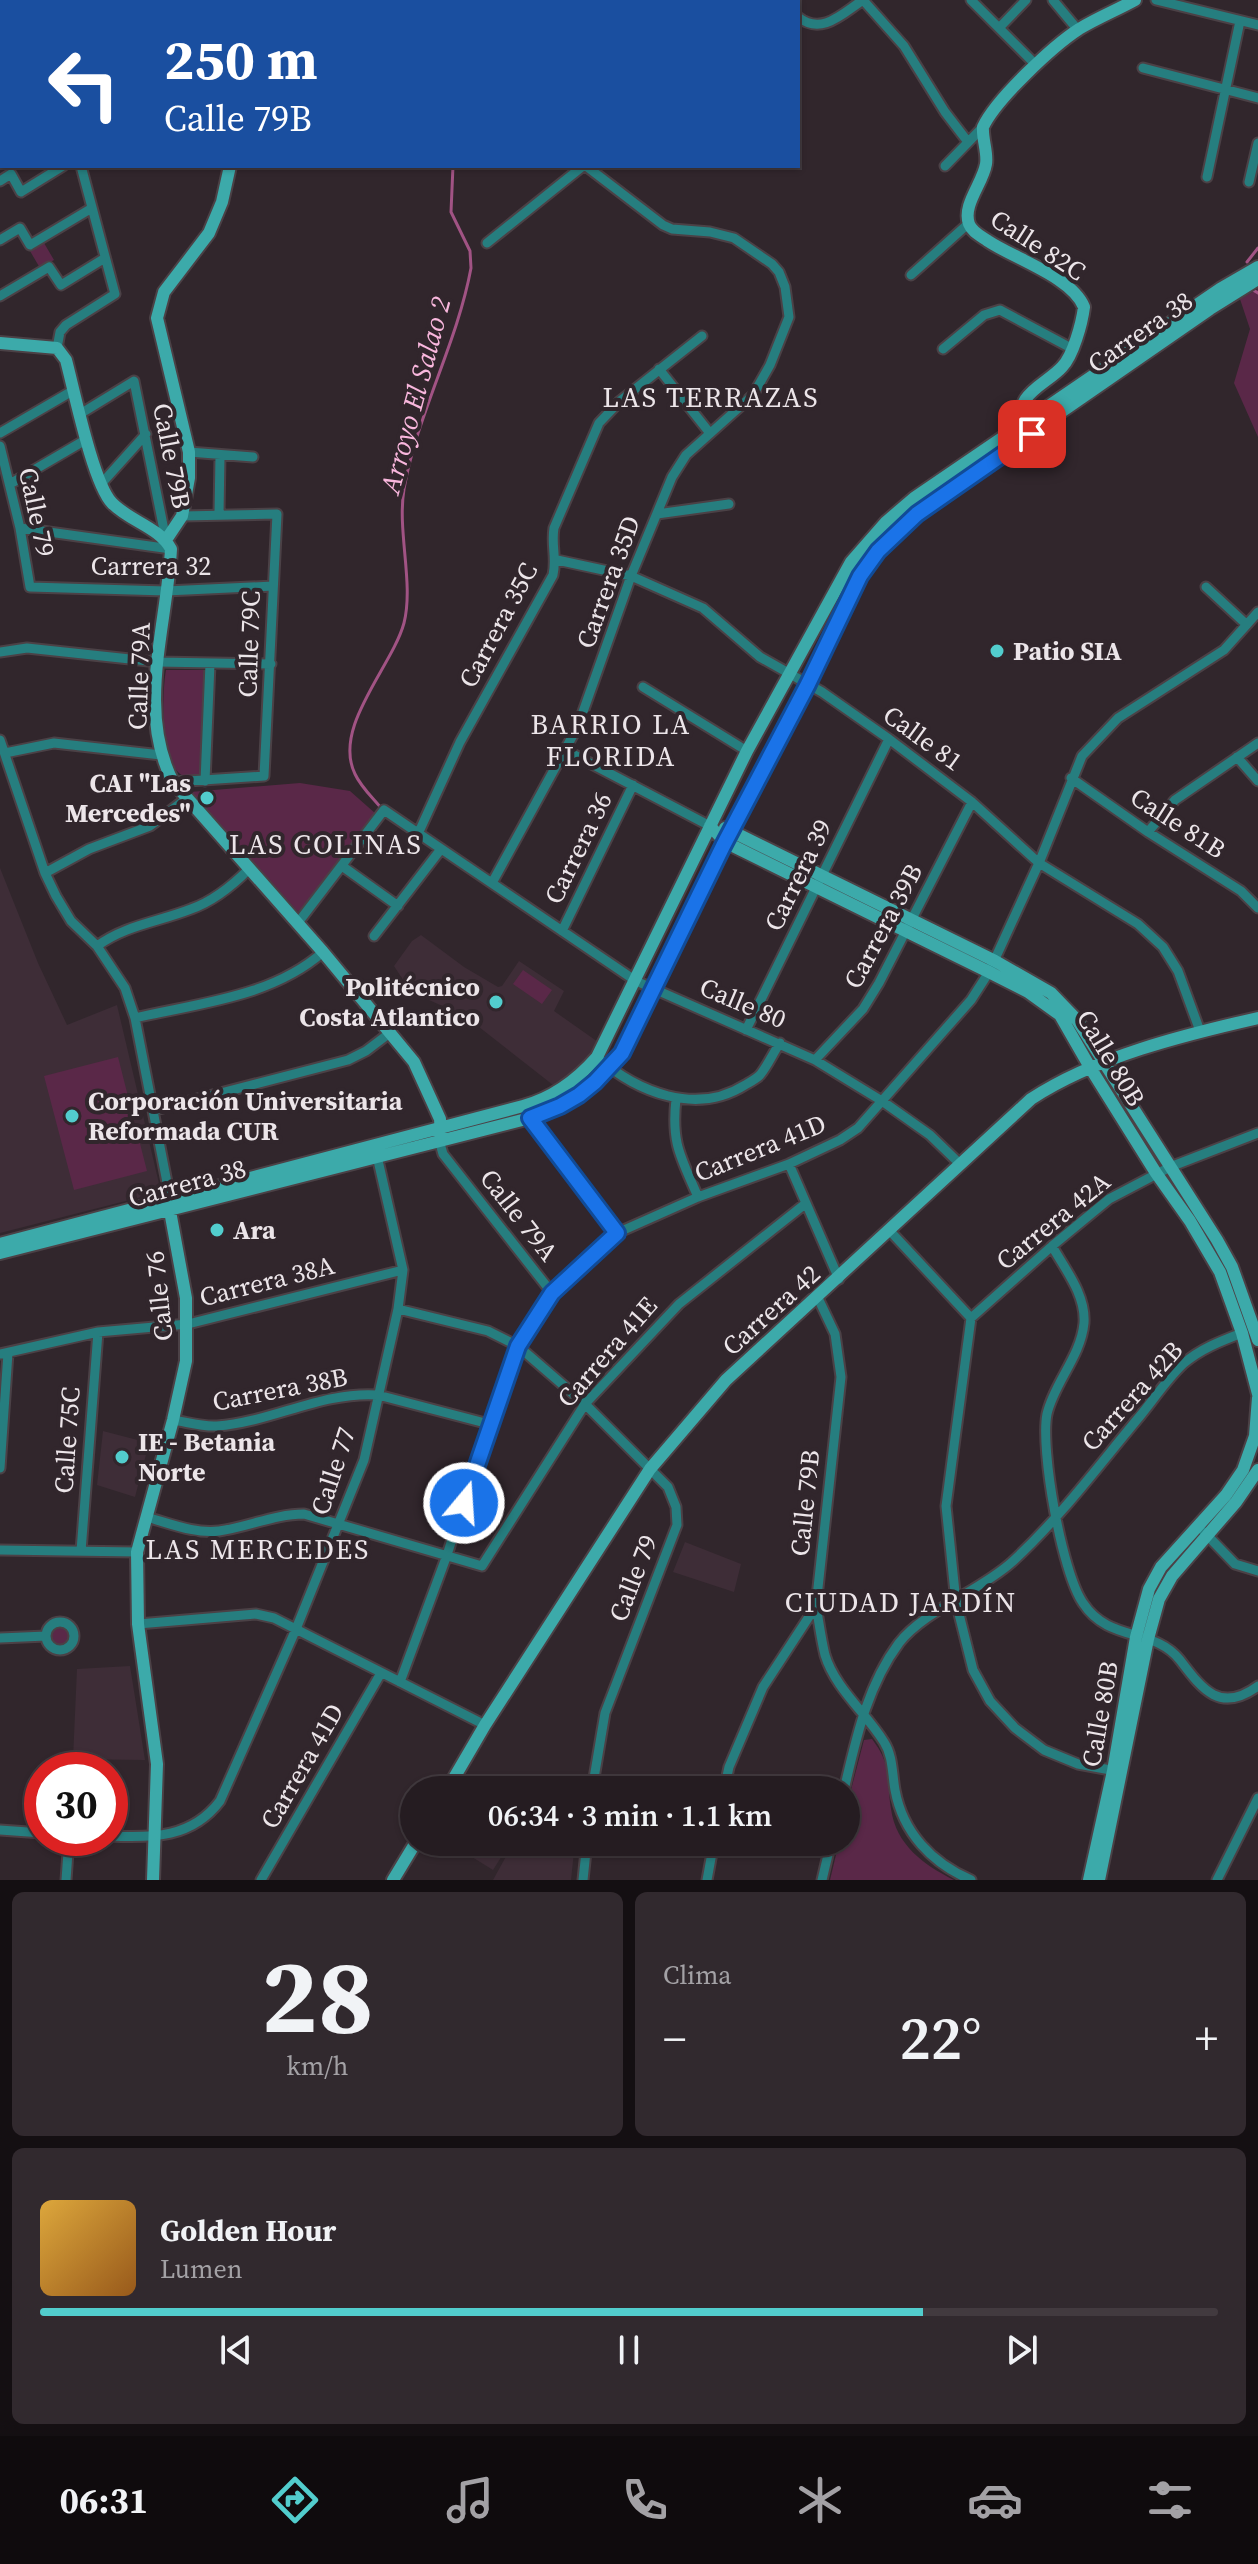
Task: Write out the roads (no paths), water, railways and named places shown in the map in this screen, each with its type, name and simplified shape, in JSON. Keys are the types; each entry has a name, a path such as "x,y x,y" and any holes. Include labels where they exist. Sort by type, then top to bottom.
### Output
{"main road":[{"path":"983,127 986,119 1036,65 1078,30 1135,0"},
{"name":"Calle 82C","path":"983,127 986,165 970,209 969,223 976,233 1062,282 1080,298 1084,307 1071,348"},
{"path":"0,343 57,348 66,360 87,439 112,503 169,545 182,516 189,478 189,452 157,318 164,292 209,233 222,202 230,168"},
{"name":"Carrera 38","path":"526,1112 569,1084 597,1057 747,751 851,562 886,522 914,498 1023,421 1220,289 1258,267"},
{"name":"Carrera 38","path":"0,1253 441,1134 560,1106 579,1095 622,1053 860,576 878,551 917,514 1210,309 1258,279"},
{"path":"1032,434 1023,421 1027,395 1061,368 1071,348"},
{"name":"Calle 79A","path":"169,545 155,704 161,755 173,782 323,952 414,1062 441,1134"},
{"name":"Calle 80B","path":"710,826 1061,1002 1077,1020 1232,1267 1253,1333 1258,1396 1255,1436 1243,1470 1172,1576 1142,1638 1099,1880"},
{"name":"Calle 80B","path":"992,967 1060,1015 1156,1173 1190,1221 1253,1333"},
{"name":"Carrera 42","path":"455,1776 650,1469 726,1380 1031,1099 1050,1087 1104,1064 1200,1031 1258,1018"},
{"name":"Carrera 38","path":"0,1244 377,1156 441,1134"},
{"name":"Calle 76","path":"153,1880 157,1764 138,1624 137,1552 186,1361 188,1324 184,1280 171,1205"},
{"name":"Calle 80B","path":"1202,1530 1236,1502 1258,1470"},
{"name":"Calle 80B","path":"1089,1880 1118,1771"},
{"path":"393,1880 408,1856"}],"street":[{"path":"800,18 808,24 818,25 835,20 863,0 904,46 945,112 968,142"},
{"path":"971,0 1036,65"},
{"path":"1000,27 1026,0"},
{"path":"1053,0 1078,30"},
{"path":"1156,0 1258,25"},
{"path":"1207,177 1240,21"},
{"path":"1143,68 1258,98"},
{"path":"945,166 983,127"},
{"path":"1249,182 1258,143"},
{"path":"0,181 11,174 21,192 60,168"},
{"path":"57,348 60,332 66,325 115,294 82,168"},
{"path":"487,243 581,168"},
{"name":"Carrera 35D","path":"492,883 565,750 591,695 631,576 679,466 709,432 753,395 770,365 789,317 785,287 772,264 734,238 663,225 587,168"},
{"path":"0,240 20,228 30,245 92,208"},
{"path":"911,275 969,223"},
{"path":"0,296 49,267 61,285 105,258"},
{"path":"943,349 984,315 1000,310 1071,348"},
{"name":"Carrera 35C","path":"418,834 460,742 553,575 557,560 552,544 554,528 599,423 659,369 702,336"},
{"path":"659,369 709,432"},
{"name":"Calle 79B","path":"80,414 134,381 169,545"},
{"path":"0,433 74,390"},
{"path":"102,483 146,434"},
{"path":"10,484 87,439"},
{"name":"Calle 79","path":"1,451 20,528 30,587"},
{"path":"189,452 253,457"},
{"name":"Calle 79B","path":"219,514 220,456"},
{"path":"657,514 729,504"},
{"path":"182,516 219,514"},
{"name":"Calle 79C","path":"205,781 264,776 271,664 277,514 219,514"},
{"path":"20,528 169,545"},
{"name":"Calle 81","path":"557,560 631,576 703,608 760,657 808,684 889,739 972,802 1039,863 1138,924 1163,947 1178,971 1200,1031"},
{"name":"Carrera 32","path":"30,587 166,591 273,586"},
{"path":"1206,587 1246,624"},
{"name":"Carrera 41D","path":"400,1682 518,1346 552,1293 617,1233 698,1197 789,1164 858,1128 971,1000 992,967 1039,863 1082,756 1118,718 1215,656 1258,612"},
{"path":"0,652 27,648 158,662 271,664"},
{"path":"173,782 205,781 210,664"},
{"path":"643,687 747,751"},
{"name":"Carrera 39","path":"746,1030 889,739"},
{"name":"Calle 76","path":"0,740 45,873 71,921 97,946 125,988 135,1018 155,1110 171,1205"},
{"path":"5,753 54,743 161,755"},
{"path":"1148,832 1175,800 1258,743"},
{"name":"Calle 80B","path":"565,750 710,826"},
{"path":"1237,757 1258,781"},
{"name":"Calle 81B","path":"1071,778 1241,891 1258,908"},
{"name":"Carrera 36","path":"562,931 633,785"},
{"path":"45,873 89,849 150,826 186,799"},
{"name":"Carrera 39B","path":"815,1060 863,1009 910,926 972,802"},
{"name":"Calle 80","path":"342,866 384,810 636,981 815,1060 930,1135 960,1164"},
{"path":"374,936 441,849"},
{"path":"297,924 342,866 398,906"},
{"path":"97,946 127,928 209,901 249,869"},
{"path":"135,1018 274,984 303,968 323,952"},
{"path":"155,1110 348,1060 391,1032"},
{"path":"597,1057 609,1068 676,1099 706,1101 730,1095 759,1077 780,1043"},
{"path":"676,1099 672,1128 698,1197"},
{"path":"526,1112 617,1233"},
{"name":"Carrera 42A","path":"971,1318 1109,1199 1156,1173 1258,1133"},
{"name":"Calle 79A","path":"441,1134 443,1154 552,1293"},
{"name":"Calle 77","path":"156,1837 190,1828 212,1812 220,1801 296,1629 364,1460 398,1309 403,1270 377,1156"},
{"path":"789,1164 839,1279"},
{"name":"Carrera 41E","path":"447,1555 482,1566 585,1404 679,1304 805,1204"},
{"path":"890,1231 971,1318 946,1506 956,1602 973,1670 990,1701 1015,1728 1055,1754 1078,1764 1118,1771"},
{"path":"1052,1246 1080,1294 1084,1323 1047,1412 1045,1438 1056,1517 1074,1588 1095,1619 1116,1631 1169,1649 1198,1686 1210,1695 1228,1698 1250,1692 1258,1686"},
{"name":"Carrera 38A","path":"4,1354 98,1332 188,1324 403,1270"},
{"name":"Calle 79B","path":"727,1776 763,1687 816,1606 841,1377 835,1334 818,1298"},
{"path":"398,1309 488,1331 518,1346"},
{"name":"Calle 75C","path":"81,1551 98,1332"},
{"name":"Carrera 42B","path":"1056,1517 1183,1365 1214,1344 1253,1333"},
{"name":"Calle 79","path":"518,1346 585,1404 668,1487 676,1507 677,1525 605,1713 594,1776"},
{"path":"0,1468 4,1354"},
{"name":"Carrera 38B","path":"173,1420 215,1426 232,1424 338,1396 378,1395 489,1424"},
{"path":"146,1517 204,1531 217,1531 288,1514 304,1514 447,1555"},
{"path":"847,1776 862,1714 901,1640 929,1617 956,1602 1011,1562 1056,1517"},
{"path":"1202,1530 1235,1564 1258,1571"},
{"path":"0,1550 137,1552"},
{"path":"816,1606 826,1657 835,1675 885,1743 896,1794 910,1831 927,1853 955,1873 971,1880"},
{"path":"138,1624 256,1614 274,1618 485,1725"},
{"path":"0,1638 46,1636"},
{"name":"Carrera 41D","path":"261,1880 381,1673"},
{"path":"1217,1880 1258,1798"},
{"path":"0,1830 22,1832 20,1844"},
{"path":"128,1836 156,1837"},
{"path":"66,1880 68,1856"},
{"path":"583,1880 586,1856"},
{"path":"707,1880 711,1856"},
{"path":"822,1880 828,1856"}],"waterway":[{"name":"Arroyo El Salao 2","path":"381,808 355,774 350,756 351,737 366,697 398,640 404,623 407,608 402,522 404,489 418,434 465,296 471,268 470,251 451,212 453,168"},
{"path":"1247,262 1258,248"},
{"path":"1253,290 1258,293"}],"place":[{"name":"Patio SIA","path":"997,651"},
{"name":"CAI \"Las Mercedes\"","path":"207,798"},
{"name":"Politécnico Costa Atlantico","path":"496,1002"},
{"name":"Corporación Universitaria Reformada CUR","path":"72,1116"},
{"name":"Ara","path":"217,1230"},
{"name":"IE - Betania Norte","path":"122,1457"}],"district":[{"name":"LAS TERRAZAS","path":"711,397"},
{"name":"BARRIO LA FLORIDA","path":"611,740"},
{"name":"LAS COLINAS","path":"326,844"},
{"name":"LAS MERCEDES","path":"258,1549"},
{"name":"CIUDAD JARDÍN","path":"901,1602"}]}
